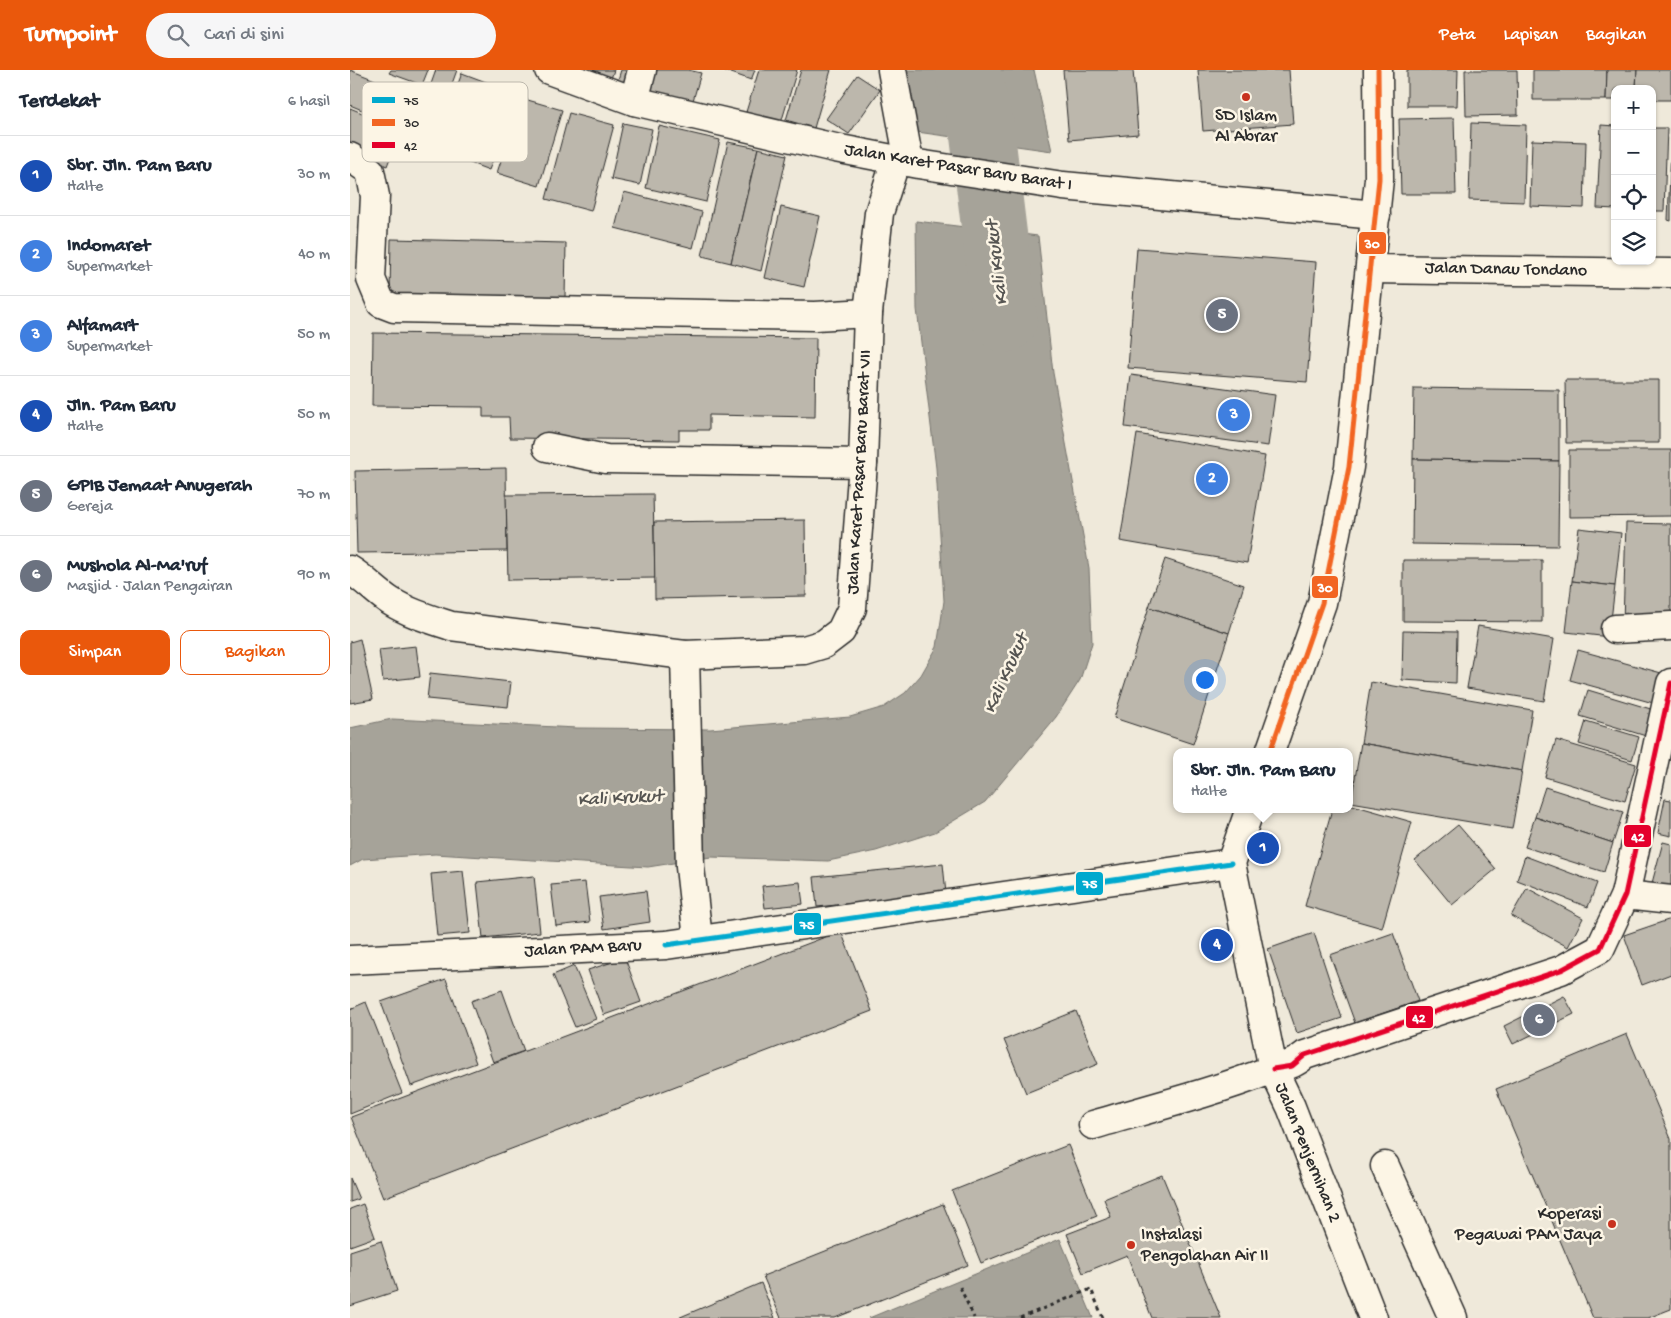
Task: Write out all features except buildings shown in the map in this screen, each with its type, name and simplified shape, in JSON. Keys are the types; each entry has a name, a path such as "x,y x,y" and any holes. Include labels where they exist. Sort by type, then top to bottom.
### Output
{"street":[{"name":"Jalan Karet Pasar Baru Barat I","path":"549,70 634,101 835,148 909,162 1064,186 1376,215"},
{"path":"634,101 642,70"},
{"path":"892,70 909,162"},
{"path":"1271,748 1322,603 1349,467 1379,179 1378,70"},
{"path":"350,157 370,170 375,196 371,280 382,303 394,308 815,316 868,313"},
{"name":"Jalan Karet Pasar Baru Barat VII","path":"350,570 389,600 418,615 451,626 685,655 804,650 824,644 841,631 852,608 863,463 868,313 879,213 909,162"},
{"name":"Jalan Danau Tondano","path":"1370,268 1671,273"},
{"path":"547,447 606,459 863,463"},
{"path":"1615,629 1671,626"},
{"path":"685,655 690,867 698,940"},
{"path":"1093,1125 1232,1085 1273,1069 1292,1066 1305,1055 1561,970 1600,950 1625,895 1671,683"},
{"path":"1231,863 1249,813"},
{"name":"Jalan PAM Baru","path":"350,960 666,945 1231,863"},
{"name":"Jalan Penjernihan 2","path":"1231,863 1273,1069 1291,1107 1372,1318"},
{"path":"1625,895 1671,900"},
{"path":"1384,1166 1453,1318"}],"path":[{"path":"960,1287 974,1318"},
{"path":"1020,1318 1091,1289 1103,1318"}],"water":[{"path":"902,70 1034,70 1052,151 917,132"},
{"path":"916,221 1038,236 1053,373 1089,568 1092,643 1080,680 1056,717 985,802 935,832 876,851 828,861 711,857 648,867 435,854 363,859 350,866 350,728 392,719 577,728 710,729 850,717 884,707 905,693 921,675 937,647 944,601 936,468 917,309"},
{"path":"1060,1239 1093,1318 869,1318"}],"waterway":[{"name":"Kali Krukut","path":"967,70 981,123 1005,320"}],"transit line":[{"name":"30","path":"1271,748 1322,603 1349,467 1379,179 1378,70"},
{"name":"42","path":"1273,1069 1292,1066 1305,1055 1561,970 1600,949 1625,895 1671,683"},
{"name":"75","path":"666,945 1231,863"}],"place":[{"name":"SD Islam Al Abrar","path":"1246,97"},
{"name":"GPIB Jemaat Anugerah","path":"1222,315"},
{"name":"Alfamart","path":"1234,415"},
{"name":"Indomaret","path":"1212,479"},
{"name":"Sbr. Jln. Pam Baru","path":"1263,848"},
{"name":"Jln. Pam Baru","path":"1217,945"},
{"name":"Mushola Al-Ma'ruf","path":"1539,1020"},
{"name":"Koperasi Pegawai PAM Jaya","path":"1612,1224"},
{"name":"Instalasi Pengolahan Air II","path":"1131,1245"}]}
